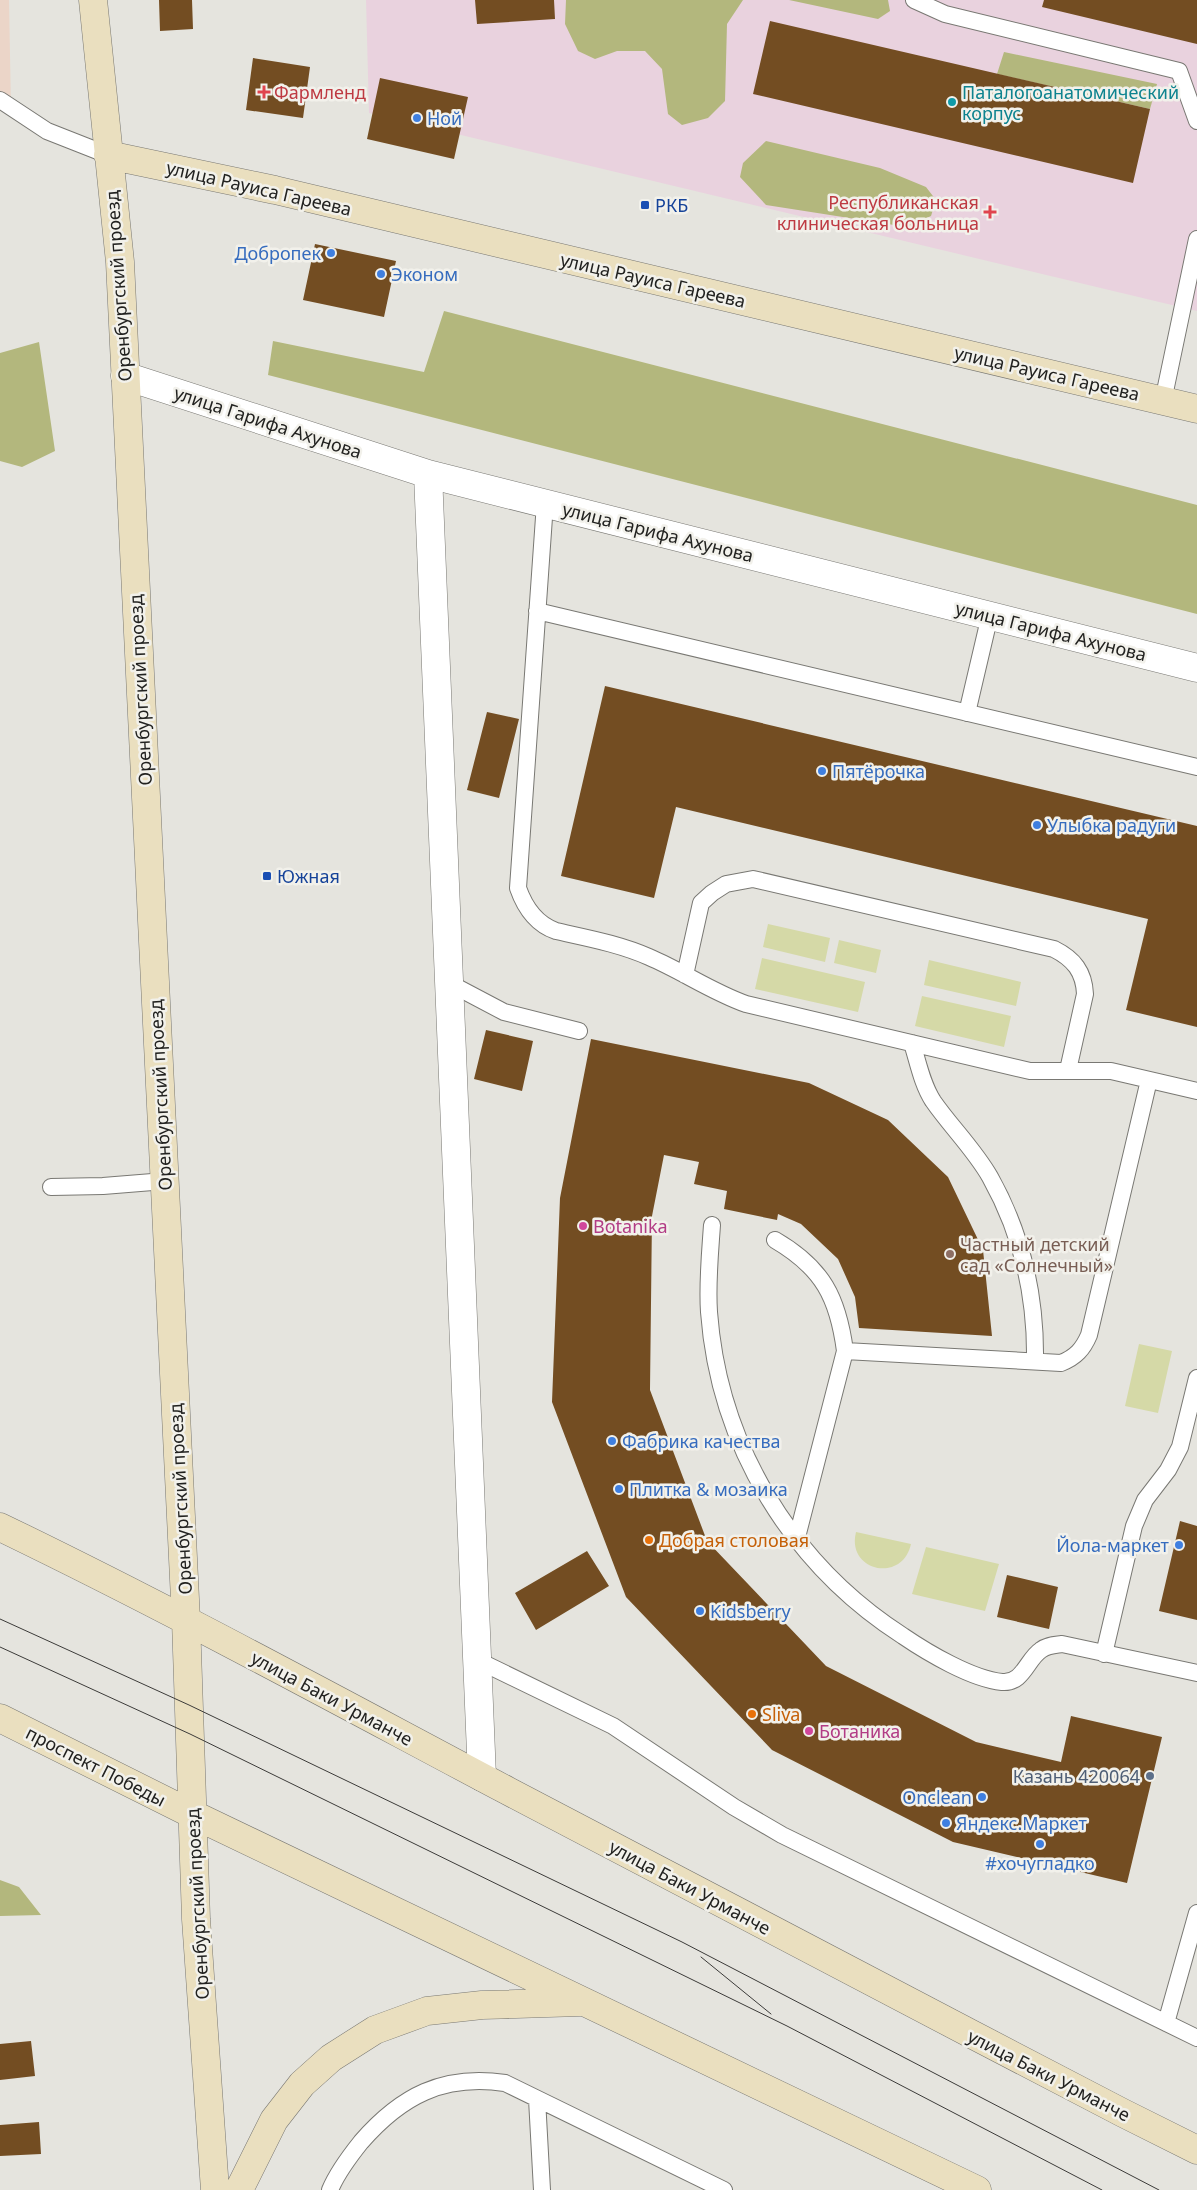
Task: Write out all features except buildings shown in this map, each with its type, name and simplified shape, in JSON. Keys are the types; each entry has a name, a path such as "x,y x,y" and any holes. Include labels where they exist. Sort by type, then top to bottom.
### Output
{"main road":[{"name":"Оренбургский проезд","path":"93,0 120,262 186,1620 196,1918 215,2190"},
{"name":"улица Рауиса Гареева","path":"108,155 275,190 1197,409"},
{"path":"0,1527 186,1620"},
{"name":"улица Баки Урманче","path":"186,1620 1079,2090 1197,2150"},
{"name":"проспект Победы","path":"0,1718 192,1814"},
{"path":"192,1814 977,2190"},
{"path":"239,2190 274,2120 302,2084 330,2058 375,2030 427,2011 482,2005 586,2002"}],"street":[{"name":"улица Гарифа Ахунова","path":"125,376 428,474 1197,668"},
{"path":"428,474 482,1777"}],"lane":[{"path":"914,0 1180,71 1197,121"},
{"path":"0,100 47,131 108,155"},
{"path":"1163,401 1197,239"},
{"path":"545,503 518,888 523,900 536,919 548,928 636,952 717,992 746,1004 1030,1071 1111,1071 1197,1091"},
{"path":"537,611 1197,768"},
{"path":"967,713 990,616"},
{"path":"685,975 701,903 726,884 753,879 1054,949 1072,961 1084,982 1085,994 1068,1070"},
{"path":"449,983 504,1012 579,1031"},
{"path":"912,1043 932,1100 968,1143 990,1177 1008,1214 1021,1252 1031,1292 1035,1333 1035,1361"},
{"path":"845,1351 1061,1362 1077,1354 1084,1346 1149,1080"},
{"path":"51,1187 102,1186 164,1181"},
{"path":"712,1225 708,1266 709,1312 717,1366 727,1408 748,1462 768,1498 796,1541 833,1582 874,1618 928,1652 982,1677 1003,1682 1009,1681 1025,1670 1034,1655 1042,1649 1062,1644 1197,1674"},
{"path":"776,1240 792,1250 812,1267 828,1290 840,1321 845,1351 796,1541"},
{"path":"1104,1654 1134,1526 1145,1500 1168,1470 1180,1447 1197,1378"},
{"path":"477,1660 613,1726 718,1797 782,1835 1197,2038"},
{"path":"1166,2023 1197,1913"},
{"path":"330,2190 350,2156 378,2123 409,2099 432,2088 460,2082 488,2081 505,2084 724,2190"},
{"path":"537,2099 542,2190"}],"shaded area":[{"path":"0,0 9,0 11,109 0,110"},
{"name":"Республиканская клиническая больница","path":"366,0 1197,0 1197,311 369,113"}],"green space":[{"path":"566,0 743,0 727,24 725,101 708,118 682,125 668,114 662,69 645,51 617,51 595,59 578,51 565,24"},
{"path":"789,0 888,0 890,11 878,19"},
{"path":"1004,52 1157,84 1150,109 997,74"},
{"path":"766,141 880,168 926,187 936,200 931,216 907,227 766,205 740,177 743,163"},
{"path":"444,311 1197,505 1197,614 268,375 273,341 424,372"},
{"path":"39,342 55,451 22,467 0,461 0,353"},
{"path":"768,924 830,938 825,962 763,947"},
{"path":"839,940 881,950 876,973 834,963"},
{"path":"762,958 865,982 858,1012 755,989"},
{"path":"929,960 1021,982 1016,1006 924,985"},
{"path":"922,996 1011,1016 1004,1047 915,1026"},
{"path":"1139,1344 1172,1351 1158,1413 1125,1406"},
{"path":"856,1532 911,1544 906,1557 897,1564 887,1568 876,1568 859,1556 855,1545"},
{"path":"926,1547 999,1564 985,1611 912,1594"},
{"path":"0,1880 19,1887 41,1915 0,1916"}],"tram line":[{"path":"0,1619 189,1705 682,1942 1159,2190"},
{"path":"0,1647 190,1734 787,2026 1102,2190"},
{"path":"701,1957 771,2014"}],"place":[{"name":"Фармленд","path":"264,92"},
{"name":"Паталогоанатомический корпус","path":"952,102"},
{"name":"Ной","path":"417,118"},
{"name":"РКБ","path":"645,205"},
{"name":"Республиканская клиническая больница","path":"990,212"},
{"name":"Добропек","path":"331,253"},
{"name":"Эконом","path":"381,274"},
{"name":"Пятёрочка","path":"822,771"},
{"name":"Улыбка радуги","path":"1037,825"},
{"name":"Южная","path":"267,876"},
{"name":"Botanika","path":"583,1226"},
{"name":"Частный детский сад «Солнечный»","path":"950,1254"},
{"name":"Фабрика качества","path":"612,1441"},
{"name":"Плитка & мозаика","path":"619,1489"},
{"name":"Добрая столовая","path":"649,1540"},
{"name":"Йола-маркет","path":"1179,1545"},
{"name":"Kidsberry","path":"700,1611"},
{"name":"Sliva","path":"752,1714"},
{"name":"Ботаника","path":"809,1731"},
{"name":"Казань 420064","path":"1150,1776"},
{"name":"Onclean","path":"982,1797"},
{"name":"Яндекс.Маркет","path":"946,1823"},
{"name":"#хочугладко","path":"1040,1844"}]}
